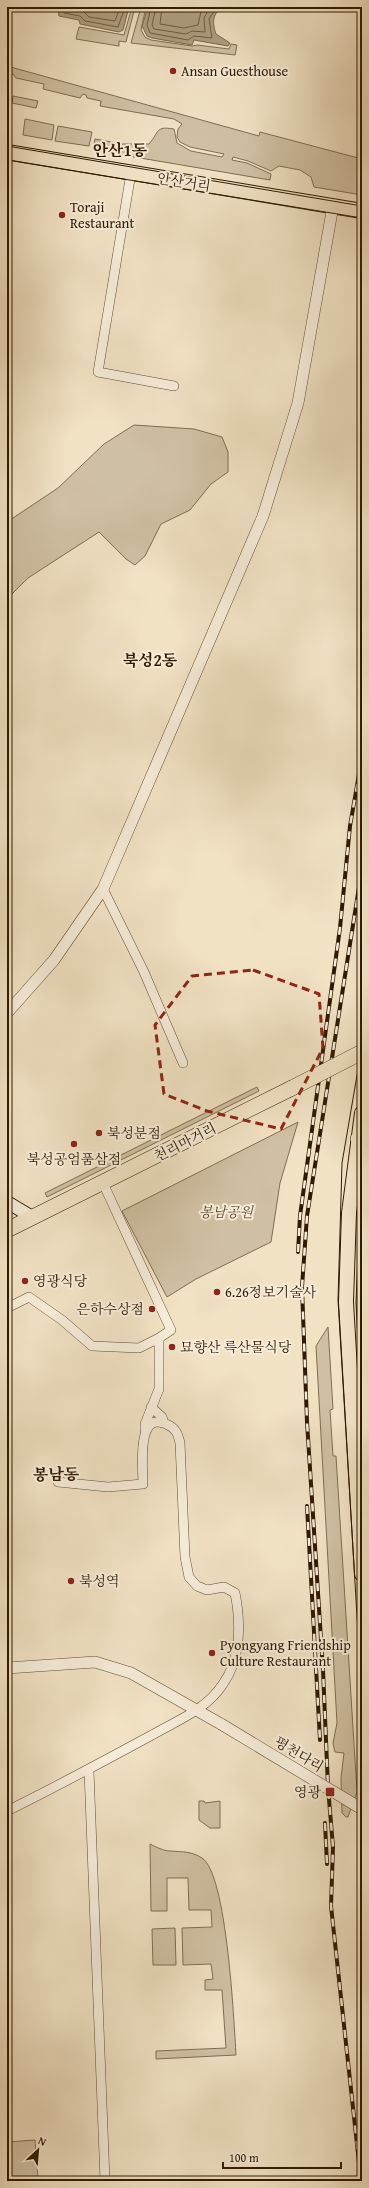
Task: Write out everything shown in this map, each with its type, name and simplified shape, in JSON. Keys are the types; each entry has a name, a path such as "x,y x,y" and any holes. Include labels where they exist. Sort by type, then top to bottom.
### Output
{"highway":[{"name":"천리마거리","path":"7,1230 362,1052"}],"main road":[{"name":"안산거리","path":"7,152 362,211"},
{"path":"362,1114 360,1139 349,1213 346,1302 357,1428 362,1574"},
{"path":"7,1202 32,1217"}],"street":[{"path":"131,173 98,372 174,386"},
{"path":"7,1013 54,960 103,889 238,579 263,516 298,402 333,206"},
{"path":"103,889 144,972 183,1063"},
{"path":"7,1308 28,1298 62,1320 92,1346 139,1348 171,1330 103,1182"},
{"path":"146,1431 145,1424 159,1389 159,1338"},
{"path":"151,1407 162,1417 164,1423"},
{"path":"7,1812 89,1771 198,1710 223,1685 230,1672 238,1639 238,1607 235,1594 231,1589 224,1587 207,1590 197,1586 189,1577 185,1557 180,1443 178,1433 164,1423 157,1422 150,1424 143,1435 143,1484 108,1487 58,1482"},
{"name":"평천다리","path":"7,1668 95,1662 131,1673 198,1710 362,1809"},
{"path":"89,1771 105,2181"}],"highlighted area":[{"path":"253,970 319,994 323,1048 281,1129 207,1111 164,1094 155,1025 192,976"}],"green space":[{"path":"132,7 135,7 126,42 119,41 119,46 76,39 79,27 124,35"},
{"path":"141,7 146,7 141,30 145,37 151,40 192,46 197,45 229,49 231,44 237,45 235,55 131,43"},
{"path":"7,66 259,136 260,132 362,159 362,195 314,187 311,177 300,170 279,166 271,171 248,161 233,157 232,160 247,163 271,174 270,180 93,150 95,139 122,144 149,144 158,130 168,128 174,129 177,143 191,151 222,157 224,154 190,147 180,142 177,137 178,129 182,124 174,119 100,106 101,101 87,98 86,95 83,94 80,98 43,89 44,84 16,78 13,74 7,73"},
{"path":"13,96 38,101 36,108 12,103"},
{"path":"25,119 54,125 52,140 23,135"},
{"path":"58,126 92,132 89,146 55,141"},
{"path":"134,425 194,429 222,437 228,452 228,472 211,484 190,510 161,524 145,556 135,565 126,559 99,532 28,578 7,599 7,522 58,488 104,444"},
{"path":"257,1087 259,1091 47,1197 45,1193"},
{"name":"봉남공원","path":"298,1122 280,1183 271,1242 196,1279 167,1297 122,1211"},
{"path":"328,1327 333,1409 330,1410 333,1456 336,1456 357,1792 348,1817 342,1813 341,1778 344,1753 335,1752 333,1743 337,1723 316,1346"},
{"path":"199,1801 204,1801 205,1803 220,1801 220,1828 210,1828 199,1820"},
{"path":"150,1844 160,1849 194,1854 202,1858 211,1870 218,1891 228,1950 236,2055 156,2059 156,2051 226,2048 222,1990 205,1990 205,1980 213,1979 211,1964 183,1965 182,1928 212,1927 211,1910 189,1910 188,1878 167,1878 167,1911 151,1911"},
{"path":"175,1928 176,1965 153,1965 152,1929"},
{"path":"35,2140 38,2177 7,2179 7,2142"}],"water":[{"path":"58,7 129,7 123,30 119,32 80,24 79,20 59,16"},
{"path":"148,7 224,7 215,15 214,26 216,34 230,43 228,46 194,40 192,45 147,36 142,26"}],"tram line":[{"path":"7,146 362,206"},
{"path":"7,160 362,218"},
{"path":"362,1046 342,1163 338,1300 362,1699"},
{"path":"362,1152 356,1303 362,1413"}],"railway":[{"path":"298,1252 300,1216 340,928 350,826 362,757"},
{"path":"361,2181 331,1906 333,1847 328,1787 323,1670 307,1422 302,1287 307,1216 362,868"},
{"path":"307,1506 320,1740"},
{"path":"325,1823 327,1864"}],"place":[{"name":"Ansan Guesthouse","path":"173,71"},
{"name":"Toraji Restaurant","path":"62,215"},
{"name":"북성분점","path":"99,1133"},
{"name":"북성공엄품삼점","path":"74,1144"},
{"name":"영광식당","path":"25,1281"},
{"name":"6.26정보기술사","path":"217,1292"},
{"name":"은하수상점","path":"152,1309"},
{"name":"묘향산 륵산물식당","path":"172,1347"},
{"name":"북성역","path":"71,1581"},
{"name":"Pyongyang Friendship Culture Restaurant","path":"212,1653"},
{"name":"영광","path":"330,1792"}],"district":[{"name":"안산1동","path":"120,150"},
{"name":"북성2동","path":"150,660"},
{"name":"봉남동","path":"56,1474"}]}
